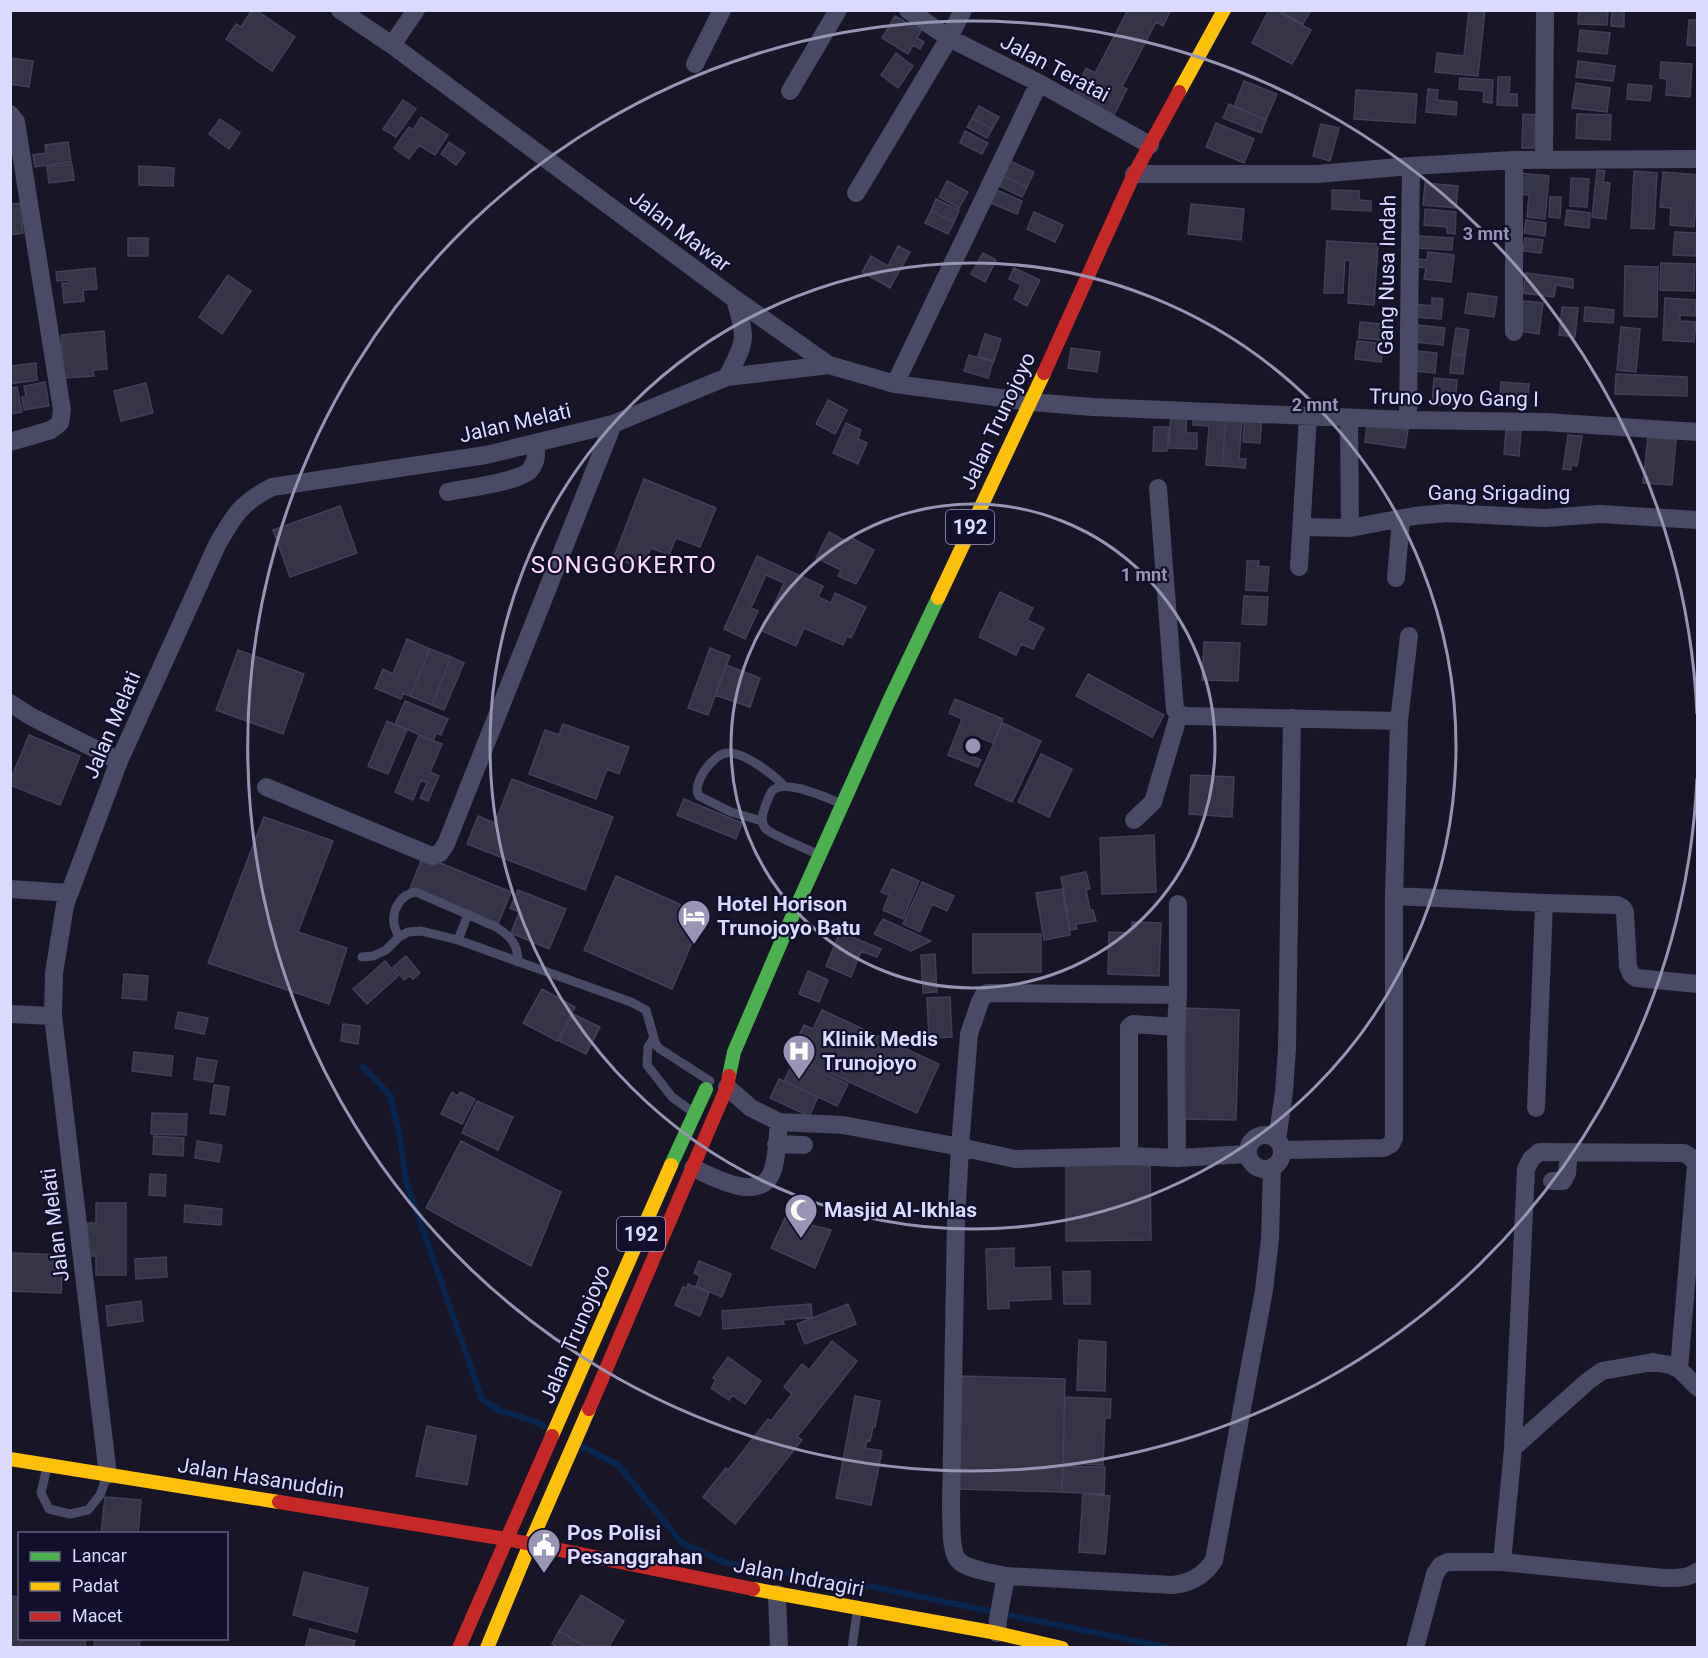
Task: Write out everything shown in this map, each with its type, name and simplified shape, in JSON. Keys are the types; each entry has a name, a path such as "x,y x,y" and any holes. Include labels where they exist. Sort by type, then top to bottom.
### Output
{"main road":[{"name":"Jalan Trunojoyo","path":"530,1544 693,1168 718,1084 843,804 938,596 1031,402 1134,174 1224,10"},
{"name":"Jalan Trunojoyo","path":"506,1539 695,1113 718,1084"},
{"name":"Jalan Hasanuddin","path":"10,1459 530,1544"},
{"name":"192","path":"459,1647 506,1539"},
{"name":"192","path":"487,1647 530,1544"},
{"name":"Jalan Indragiri","path":"530,1544 857,1609 997,1626 1062,1647"}],"street":[{"name":"Jalan Mawar","path":"340,10 392,45 735,299 829,365 895,384 1031,402"},
{"path":"392,45 416,10"},
{"path":"695,64 722,10"},
{"path":"790,91 838,10"},
{"name":"Jalan Teratai","path":"908,10 949,38 1039,83 1150,145"},
{"path":"856,193 949,38 963,10"},
{"path":"1545,10 1545,160"},
{"path":"895,384 1039,83"},
{"path":"10,114 16,122 62,410 60,423 51,430 10,442"},
{"path":"1134,174 1317,174 1514,160 1698,159"},
{"path":"1514,160 1514,332"},
{"name":"Gang Nusa Indah","path":"1408,420 1411,166"},
{"path":"727,377 739,352 743,337 735,299"},
{"name":"Jalan Melati","path":"108,1475 52,1016 54,974 67,899 119,761 217,544 233,517 252,497 272,487 486,455 613,424 727,377 829,365"},
{"name":"Truno Joyo Gang I","path":"1031,402 1093,407 1349,418 1545,422 1697,432"},
{"path":"1299,567 1308,416"},
{"path":"1349,418 1350,528"},
{"path":"266,788 432,856 440,854 613,424"},
{"path":"448,492 524,475 536,459 535,443"},
{"path":"1158,488 1175,710 1179,714 1186,716 1399,720"},
{"name":"Gang Srigading","path":"1302,527 1350,528 1430,513 1545,518 1600,514 1698,520"},
{"path":"1396,579 1401,519"},
{"path":"1292,718 1287,1048 1280,1145 1280,1160 1272,1167 1262,1169 1253,1164 1248,1154 1250,1144 1257,1137 1268,1135 1280,1145 1384,1148 1391,1144 1394,1138 1394,896 1399,720 1409,636"},
{"path":"10,703 30,716 119,761"},
{"path":"1134,820 1153,802 1179,714"},
{"path":"10,889 67,899"},
{"path":"1394,896 1617,905 1625,912 1628,966 1631,974 1636,978 1698,984"},
{"path":"1536,1108 1544,903"},
{"path":"1177,1158 1178,904"},
{"path":"1178,995 987,993 980,1002 969,1034 956,1232 951,1506 954,1553 960,1562 1005,1579 1173,1585 1185,1584 1208,1569 1214,1560 1264,1290 1270,1239 1272,1167"},
{"path":"10,1014 52,1016"},
{"path":"1129,1156 1129,1027 1133,1024 1176,1027"},
{"path":"718,1084 751,1108 779,1122 843,1125 1015,1159 1129,1156 1177,1158 1248,1154"},
{"path":"693,1168 722,1182 740,1187 753,1187 764,1183 771,1176 775,1162 779,1122"},
{"path":"776,1144 804,1145"},
{"path":"1502,1562 1513,1448 1526,1169 1531,1159 1539,1152 1684,1154 1692,1158 1695,1165 1692,1275 1679,1369"},
{"path":"1552,1181 1563,1181 1567,1173 1569,1152"},
{"path":"1513,1448 1602,1371 1653,1362 1670,1365 1679,1369 1698,1388"},
{"path":"1415,1647 1435,1574 1441,1565 1448,1562 1502,1562 1664,1578 1683,1578 1698,1571"},
{"path":"997,1626 1005,1579"},
{"path":"777,1594 779,1647"}],"lane":[{"path":"762,821 731,812 699,796 696,786 704,772 715,758 725,753 734,753 764,768 784,786"},
{"path":"820,855 767,830 762,821 763,811 773,790 784,786 805,790 843,804"},
{"path":"399,938 394,922 394,911 402,898 409,893 416,892 505,932 516,945 518,962"},
{"path":"458,940 468,914"},
{"path":"362,957 373,956 386,950 408,932 421,931 458,940 640,1006 646,1010 656,1044 660,1049 718,1084"},
{"path":"654,1038 648,1047 646,1065 672,1097 695,1113"},
{"path":"48,1465 41,1493 49,1509 70,1514 88,1510 100,1496 108,1475"},
{"path":"852,1647 857,1609"}],"building":[{"path":"252,10 256,10 295,37 272,71 226,39 236,24 241,27"},
{"path":"1128,10 1171,10 1163,26 1156,22 1122,87 1127,89 1114,115 1073,94 1086,68 1095,73"},
{"path":"1269,10 1275,10 1311,30 1292,64 1252,43"},
{"path":"1278,10 1311,10 1303,24"},
{"path":"1469,10 1485,10 1478,76 1435,72 1437,53 1464,56"},
{"path":"1579,10 1608,11 1607,25 1578,24"},
{"path":"1612,10 1624,10 1624,27 1611,26"},
{"path":"895,16 921,31 917,38 924,42 920,49 913,45 908,54 882,38"},
{"path":"1689,20 1698,20 1698,46 1687,45"},
{"path":"1580,30 1610,33 1607,54 1578,51"},
{"path":"896,53 913,66 898,88 881,75"},
{"path":"10,58 33,61 29,87 10,84"},
{"path":"1578,61 1615,66 1613,81 1576,77"},
{"path":"1661,62 1692,64 1690,97 1666,95 1667,79 1660,78"},
{"path":"1498,77 1510,77 1509,94 1517,94 1517,106 1497,105"},
{"path":"1460,78 1493,80 1492,103 1483,102 1484,91 1459,89"},
{"path":"1244,81 1277,94 1266,120 1234,107"},
{"path":"1576,83 1610,88 1607,112 1572,108"},
{"path":"1628,84 1652,86 1650,101 1627,99"},
{"path":"1428,89 1438,90 1437,100 1457,102 1456,115 1426,112"},
{"path":"1356,90 1417,94 1415,123 1354,119"},
{"path":"403,100 416,109 396,137 383,129"},
{"path":"1229,104 1266,120 1261,133 1223,118"},
{"path":"979,106 999,117 992,129 972,118"},
{"path":"1523,114 1536,115 1534,148 1522,148"},
{"path":"1577,114 1611,115 1610,140 1576,138"},
{"path":"421,117 448,135 435,155 419,145 409,159 394,148 409,127 413,130"},
{"path":"972,118 992,129 987,138 967,127"},
{"path":"220,119 240,133 229,149 209,134"},
{"path":"1216,123 1254,139 1244,163 1206,147"},
{"path":"1321,124 1339,128 1330,161 1313,156"},
{"path":"965,131 988,143 982,154 960,143"},
{"path":"68,142 71,162 35,167 33,155 46,153 45,145"},
{"path":"449,142 465,153 456,165 441,154"},
{"path":"1010,161 1034,172 1027,187 1003,176"},
{"path":"72,164 74,180 49,183 47,167"},
{"path":"139,166 174,168 173,186 139,185"},
{"path":"1597,170 1605,171 1603,182 1610,183 1606,219 1592,217"},
{"path":"1634,171 1657,173 1654,229 1631,228"},
{"path":"1663,172 1698,175 1694,227 1670,225 1671,208 1660,207"},
{"path":"1520,173 1549,176 1545,219 1527,217 1529,195 1518,194"},
{"path":"1003,176 1027,187 1022,197 999,186"},
{"path":"1571,178 1589,179 1587,207 1570,206"},
{"path":"947,181 968,192 959,208 939,197"},
{"path":"1425,183 1458,186 1456,208 1423,205"},
{"path":"997,190 1022,201 1017,214 991,203"},
{"path":"1332,190 1359,191 1359,200 1371,201 1371,211 1332,209"},
{"path":"1550,197 1561,197 1560,218 1549,217"},
{"path":"936,199 959,210 954,222 931,211"},
{"path":"26,203 28,222 22,222 23,233 10,235 10,204"},
{"path":"1191,204 1244,209 1241,240 1188,234"},
{"path":"1425,209 1456,212 1455,234 1447,233 1447,227 1424,225"},
{"path":"1567,210 1590,213 1589,228 1565,225"},
{"path":"931,211 954,222 948,234 925,223"},
{"path":"1034,212 1063,225 1055,242 1027,229"},
{"path":"1526,220 1546,223 1545,236 1524,233"},
{"path":"1675,232 1697,233 1696,256 1673,255"},
{"path":"1419,236 1453,238 1452,250 1418,248"},
{"path":"128,238 148,238 148,256 128,256"},
{"path":"1525,238 1543,240 1541,253 1523,251"},
{"path":"1327,241 1378,244 1374,305 1348,303 1350,260 1345,260 1343,293 1324,293"},
{"path":"898,246 910,252 890,288 862,272 871,256 888,266"},
{"path":"1428,252 1454,255 1451,282 1424,279 1426,268 1412,266 1413,258 1427,260"},
{"path":"983,253 996,260 985,282 971,274"},
{"path":"1661,263 1695,264 1694,291 1660,290"},
{"path":"1625,266 1658,267 1657,317 1624,316"},
{"path":"95,268 97,289 83,290 84,301 64,303 62,283 70,283 70,280 57,281 56,272"},
{"path":"1014,268 1040,280 1027,306 1014,299 1021,285 1009,279"},
{"path":"1526,273 1573,279 1573,288 1556,285 1554,297 1523,293"},
{"path":"228,275 251,291 222,334 199,317"},
{"path":"1468,293 1497,297 1494,317 1465,313"},
{"path":"1432,298 1443,299 1441,319 1415,317 1416,304 1432,306"},
{"path":"1665,298 1696,300 1695,316 1680,315 1680,321 1696,322 1694,342 1663,340"},
{"path":"1523,301 1543,303 1539,334 1519,331"},
{"path":"1562,307 1578,308 1575,337 1559,335"},
{"path":"1585,307 1614,310 1613,323 1584,321"},
{"path":"1360,322 1393,325 1392,341 1359,338"},
{"path":"1418,325 1445,328 1443,345 1416,342"},
{"path":"1621,327 1640,329 1636,372 1617,370"},
{"path":"1456,328 1469,330 1465,356 1452,354"},
{"path":"104,331 107,369 93,370 94,376 64,378 61,335"},
{"path":"985,334 1001,339 994,361 978,356"},
{"path":"1357,341 1376,343 1374,353 1382,354 1381,362 1355,359"},
{"path":"1071,348 1100,352 1097,372 1068,368"},
{"path":"1416,351 1437,353 1435,373 1414,371"},
{"path":"1452,354 1465,356 1463,374 1450,373"},
{"path":"969,355 993,362 988,378 964,371"},
{"path":"36,363 37,380 10,384 10,366"},
{"path":"1616,374 1687,377 1687,396 1615,394"},
{"path":"1434,378 1457,380 1455,406 1432,404"},
{"path":"45,382 49,406 24,410 22,397 26,396 24,386"},
{"path":"1501,382 1529,384 1527,409 1499,406"},
{"path":"146,383 153,413 121,421 114,391"},
{"path":"17,387 22,412 10,414 10,388"},
{"path":"828,400 847,410 835,434 816,424"},
{"path":"1171,411 1187,412 1186,433 1197,433 1197,449 1169,448"},
{"path":"1194,412 1226,418 1222,466 1206,465 1209,426 1193,425"},
{"path":"1245,415 1262,416 1260,443 1243,442"},
{"path":"1226,419 1242,421 1239,459 1246,459 1245,468 1222,466"},
{"path":"846,423 861,430 858,439 867,443 858,464 833,453"},
{"path":"1367,425 1408,430 1405,448 1365,442"},
{"path":"1154,427 1169,427 1167,451 1153,451"},
{"path":"1506,429 1521,431 1519,456 1504,454"},
{"path":"1568,435 1582,436 1577,466 1571,465 1571,470 1563,469"},
{"path":"1648,437 1676,440 1672,485 1643,483"},
{"path":"644,479 716,508 700,547 676,538 669,555 651,548 642,569 614,557"},
{"path":"340,506 357,553 290,577 273,530"},
{"path":"829,532 847,542 850,537 874,550 856,584 838,576 841,570 816,558"},
{"path":"757,556 823,586 818,597 831,603 835,593 866,607 851,638 847,636 843,645 804,628 796,646 762,631 784,583 766,575 751,608 758,611 745,639 724,629"},
{"path":"1247,561 1259,561 1258,566 1269,567 1267,591 1246,590"},
{"path":"1000,592 1033,608 1027,620 1044,628 1033,649 1021,644 1016,655 979,637"},
{"path":"1244,596 1268,597 1266,625 1242,624"},
{"path":"407,639 430,649 410,696 403,693 401,699 375,688 383,669 393,674"},
{"path":"1204,642 1240,643 1238,681 1202,680"},
{"path":"710,648 730,656 708,715 688,708"},
{"path":"430,649 451,657 432,705 410,696"},
{"path":"238,650 304,674 283,734 216,710"},
{"path":"451,657 464,663 444,710 432,705"},
{"path":"726,665 760,678 750,707 715,695"},
{"path":"1088,674 1164,715 1152,737 1076,696"},
{"path":"955,699 1003,719 993,743 976,736 969,755 981,760 978,767 948,755 962,719 949,713"},
{"path":"405,701 448,719 441,735 436,733 433,741 395,724"},
{"path":"387,721 407,730 388,774 368,766"},
{"path":"1003,723 1041,741 1012,802 975,785"},
{"path":"563,724 629,747 619,774 607,769 596,799 529,774 545,730 559,735"},
{"path":"29,735 80,756 60,805 10,785"},
{"path":"419,735 442,744 430,772 439,776 428,801 420,798 427,783 421,780 413,800 395,792"},
{"path":"1041,754 1072,769 1049,817 1018,802"},
{"path":"1191,775 1234,777 1232,817 1189,814"},
{"path":"512,779 613,817 585,890 467,844 478,816 495,823"},
{"path":"684,799 742,823 736,839 677,815"},
{"path":"264,817 333,841 298,932 347,948 329,1004 208,963"},
{"path":"1154,835 1156,892 1102,894 1100,838"},
{"path":"423,856 511,892 498,924 410,888"},
{"path":"892,869 919,881 903,919 883,910 889,895 881,892"},
{"path":"1086,872 1090,889 1086,889 1090,910 1093,910 1096,921 1076,924 1077,929 1070,930 1061,877"},
{"path":"616,876 704,915 672,989 584,950"},
{"path":"922,882 954,896 947,911 932,904 920,932 903,924"},
{"path":"1062,889 1070,935 1044,940 1036,893"},
{"path":"518,890 566,909 549,949 511,933 519,912 510,908"},
{"path":"883,919 931,941 911,951 874,934"},
{"path":"1132,922 1161,923 1159,976 1108,974 1109,932 1132,933"},
{"path":"840,932 881,949 877,957 861,951 851,977 826,966"},
{"path":"973,934 1041,934 1041,972 973,973"},
{"path":"935,954 937,992 923,993 921,955"},
{"path":"406,956 420,973 413,979 409,976 404,980 393,967"},
{"path":"385,961 398,976 367,1004 353,989"},
{"path":"808,971 828,980 819,1002 799,994"},
{"path":"124,974 148,976 146,1000 122,998"},
{"path":"542,989 575,1007 557,1041 523,1023"},
{"path":"950,997 952,1037 929,1038 927,998"},
{"path":"1186,1008 1239,1010 1236,1120 1183,1119"},
{"path":"822,1010 939,1064 917,1113 790,1055 804,1025 813,1029"},
{"path":"178,1012 208,1018 204,1034 175,1028"},
{"path":"573,1014 600,1027 586,1054 559,1041"},
{"path":"343,1024 360,1026 358,1044 341,1041"},
{"path":"134,1052 173,1056 171,1076 132,1071"},
{"path":"197,1058 217,1061 213,1082 194,1079"},
{"path":"795,1059 848,1084 837,1106 784,1081"},
{"path":"779,1079 818,1097 809,1116 770,1098"},
{"path":"214,1085 229,1087 225,1115 210,1113"},
{"path":"452,1092 458,1096 460,1092 475,1099 462,1124 441,1114"},
{"path":"477,1101 513,1117 498,1150 462,1133"},
{"path":"152,1113 187,1114 186,1135 151,1134"},
{"path":"154,1136 184,1138 183,1156 153,1154"},
{"path":"197,1141 222,1145 219,1162 195,1158"},
{"path":"461,1141 561,1192 531,1266 426,1208"},
{"path":"1150,1159 1151,1240 1066,1241 1066,1160"},
{"path":"150,1174 166,1175 165,1196 149,1195"},
{"path":"96,1203 126,1203 126,1275 96,1275 96,1256 88,1256 87,1223 96,1223"},
{"path":"185,1205 222,1209 221,1225 184,1222"},
{"name":"Masjid Al-Ikhlas","path":"785,1218 831,1230 815,1268 771,1248"},
{"path":"1014,1248 1014,1268 1050,1267 1051,1299 1009,1301 1009,1308 988,1309 986,1249"},
{"path":"10,1253 63,1255 61,1293 10,1291"},
{"path":"166,1257 167,1277 136,1279 135,1259"},
{"path":"699,1261 731,1274 722,1297 696,1286 700,1276 694,1273"},
{"path":"1090,1271 1090,1304 1064,1304 1063,1272"},
{"path":"688,1284 709,1293 700,1316 675,1305 683,1287 687,1288"},
{"path":"141,1301 143,1321 108,1326 106,1306"},
{"path":"811,1304 812,1317 783,1320 784,1324 723,1329 722,1311"},
{"path":"848,1304 856,1324 805,1344 797,1324"},
{"path":"1079,1340 1106,1342 1105,1391 1077,1390"},
{"path":"832,1341 857,1361 797,1437 802,1440 735,1524 703,1497 726,1468 728,1470 768,1419 771,1421 792,1394 784,1387 802,1364 809,1370"},
{"path":"728,1357 761,1381 745,1404 732,1395 729,1400 711,1388 716,1380 713,1378"},
{"path":"962,1376 1065,1379 1062,1492 959,1489"},
{"path":"855,1396 880,1401 875,1427 873,1427 870,1441 867,1440 865,1448 882,1451 871,1505 836,1498"},
{"path":"1065,1397 1111,1399 1110,1418 1105,1418 1103,1465 1063,1463"},
{"path":"427,1426 476,1436 467,1485 416,1476"},
{"path":"1063,1466 1105,1467 1104,1494 1062,1492"},
{"path":"1083,1494 1110,1496 1105,1554 1079,1552"},
{"path":"105,1497 141,1500 138,1532 101,1532"},
{"path":"304,1572 368,1588 357,1632 293,1615"},
{"path":"581,1595 624,1621 608,1648 588,1648 559,1631"},
{"path":"10,1596 18,1597 18,1640 86,1640 85,1648 10,1648"},
{"path":"310,1629 355,1641 353,1648 305,1648"},
{"path":"559,1631 588,1648 559,1648 552,1644"},
{"path":"95,1640 140,1640 139,1648 94,1648"}],"waterway":[{"path":"363,1067 390,1095 400,1137 406,1181 482,1399 500,1411 534,1421 548,1428"},
{"path":"581,1446 618,1465 682,1543 726,1563 859,1584 1169,1648"}],"traffic: fast":[{"path":"729,1076 734,1052 795,910 938,598"},
{"path":"671,1165 706,1089"}],"traffic: slow":[{"path":"1179,92 1224,10"},
{"path":"938,598 1044,373"},
{"path":"552,1436 671,1165"},
{"path":"487,1648 589,1409"},
{"path":"10,1459 279,1502"},
{"path":"753,1589 997,1633 1062,1648"}],"traffic: jam":[{"path":"1044,373 1134,174 1179,92"},
{"path":"589,1409 727,1087 729,1076"},
{"path":"459,1648 552,1436"},
{"path":"279,1502 506,1539 753,1589"}],"place":[{"name":"Hotel Horison Trunojoyo Batu","path":"694,945"},
{"name":"Klinik Medis Trunojoyo","path":"799,1080"},
{"name":"Masjid Al-Ikhlas","path":"801,1239"},
{"name":"Pos Polisi Pesanggrahan","path":"544,1574"}],"district":[{"name":"SONGGOKERTO","path":"624,565"}]}
